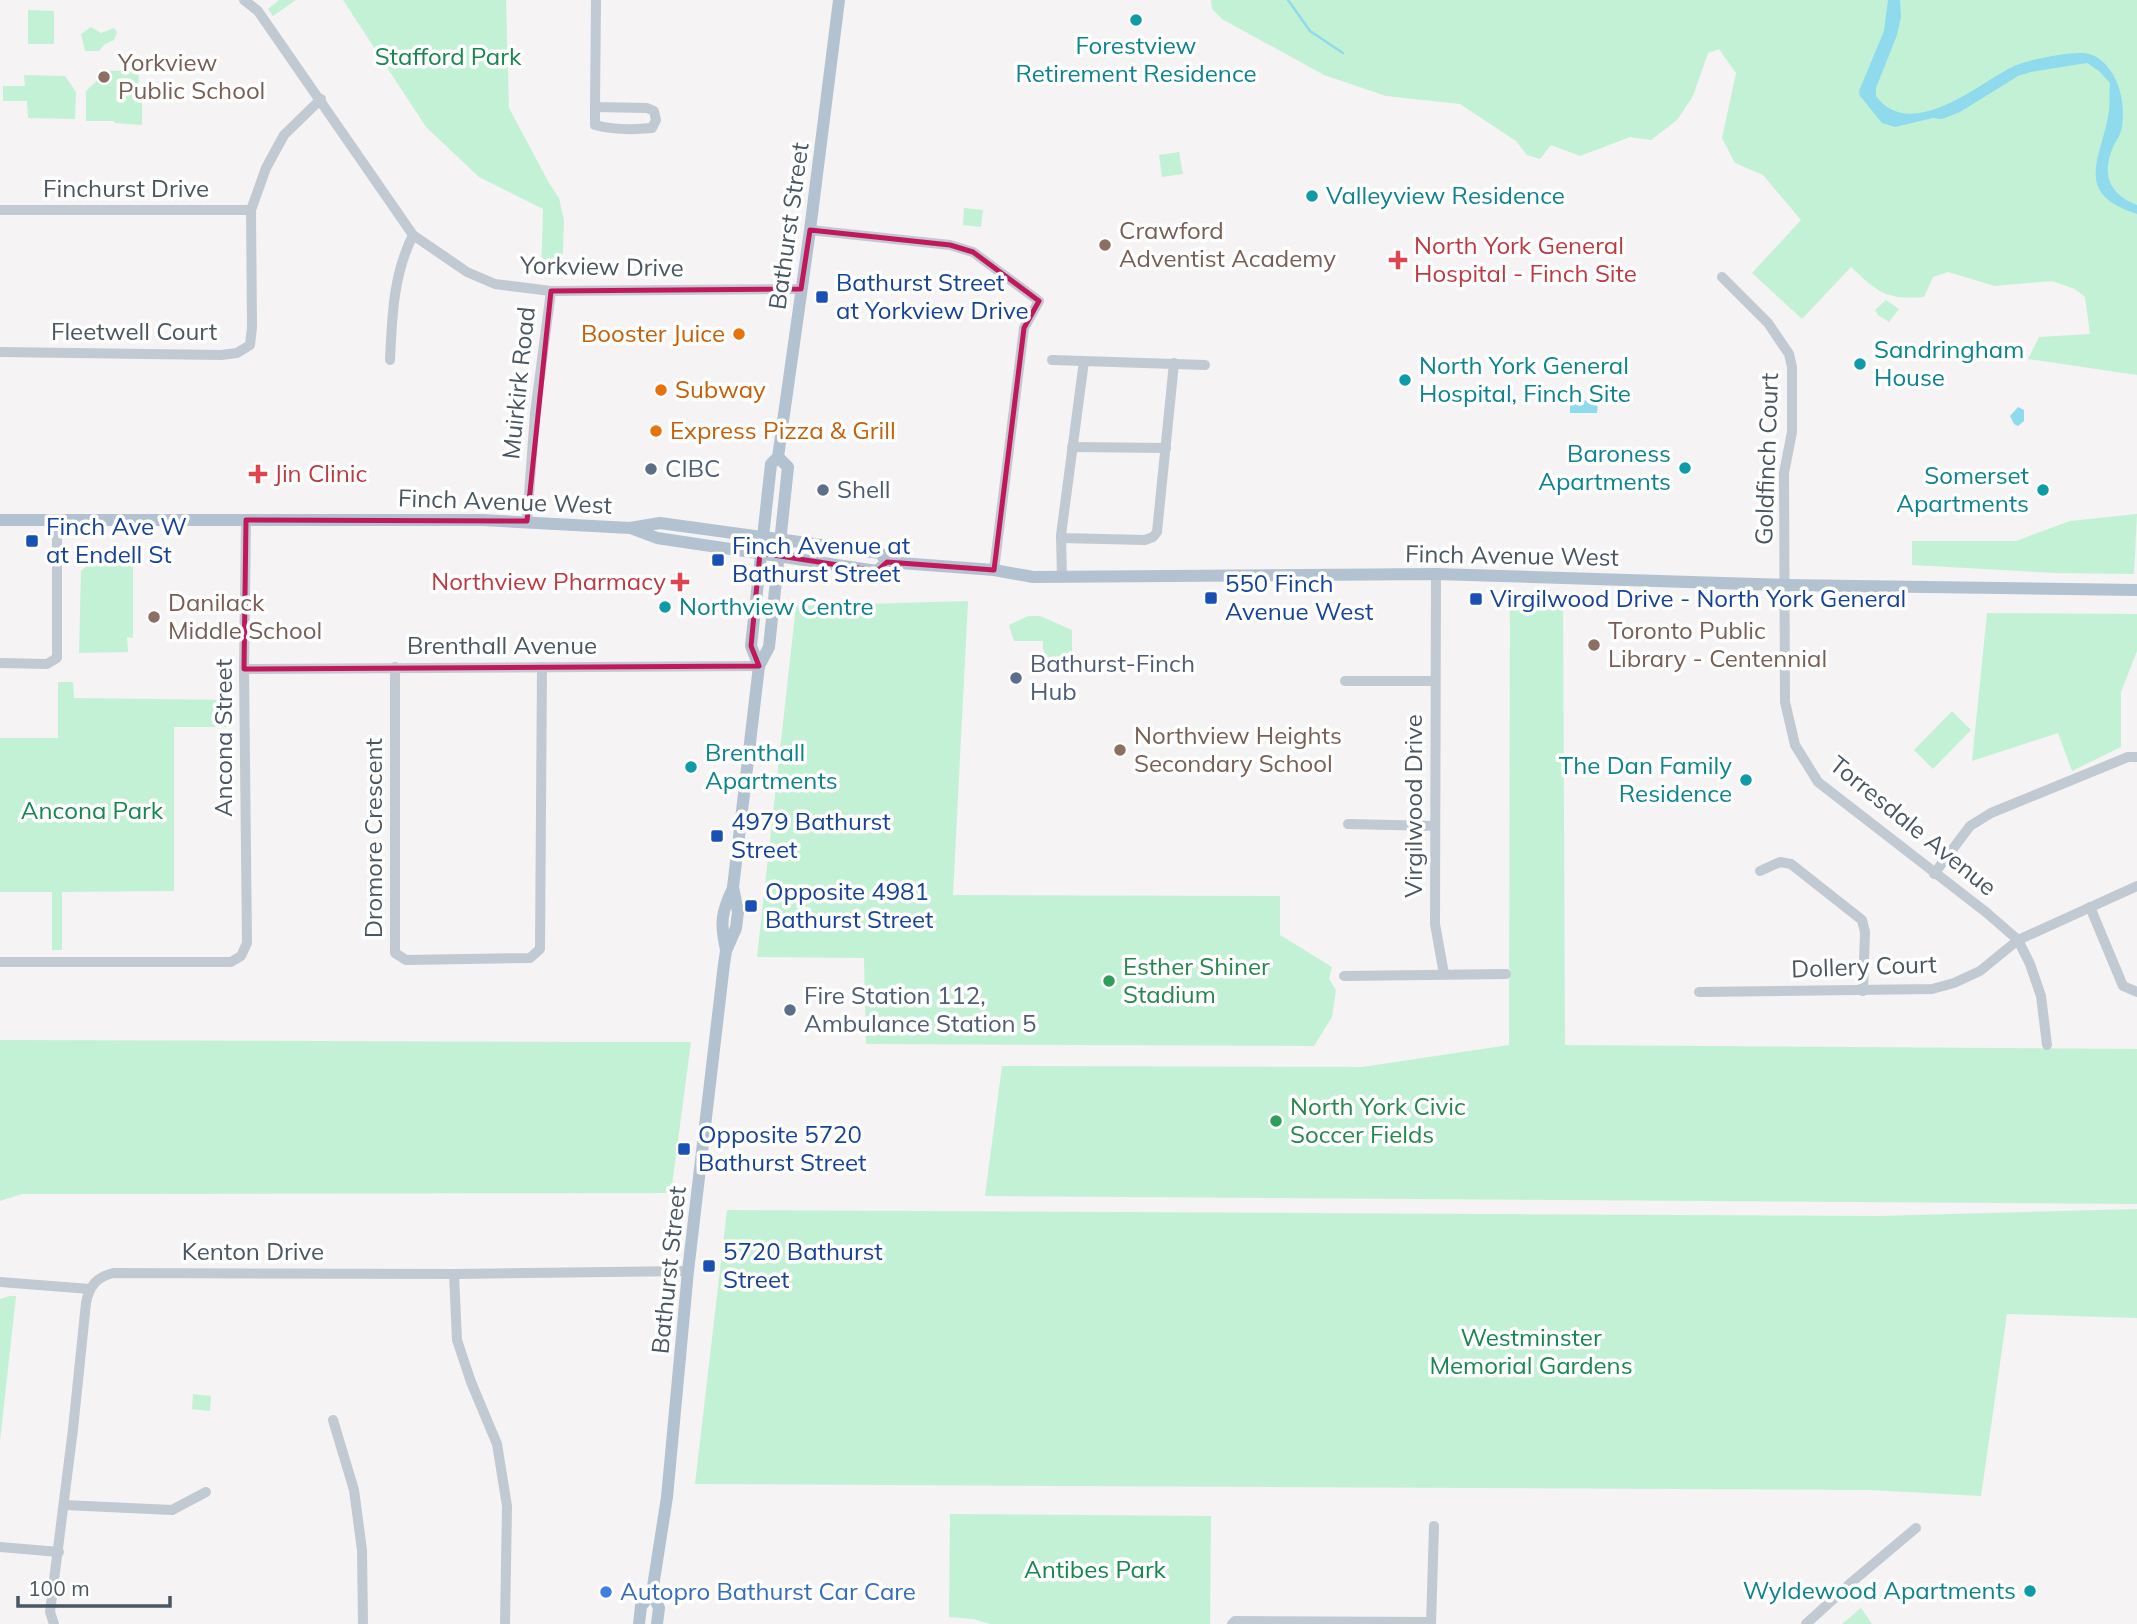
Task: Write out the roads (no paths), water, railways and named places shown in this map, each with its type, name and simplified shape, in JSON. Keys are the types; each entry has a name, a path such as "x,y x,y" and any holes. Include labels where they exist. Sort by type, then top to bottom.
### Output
{"main road":[{"name":"Bathurst Street","path":"759,666 751,646 762,537 771,464 778,457 839,0"},
{"name":"Bathurst Street","path":"639,1624 641,1606 652,1593 668,1485 688,1271 726,951 738,912 733,887 759,666 769,647 788,467 778,457"},
{"name":"Finch Avenue West","path":"0,520 527,521 630,528 660,523 880,553 887,562"},
{"name":"Finch Avenue West","path":"630,528 657,538 877,571 887,562 995,570 1033,577 1436,574 1784,585 2137,590"},
{"name":"Bathurst Street","path":"652,1593 659,1608 657,1624"}],"street":[{"name":"Yorkview Drive","path":"244,0 258,11 413,235 467,272 495,284 551,291 801,289"},
{"path":"595,107 647,108 654,111 656,120 652,128 611,130 595,125 595,107 596,0"},
{"name":"Fleetwell Court","path":"0,352 221,355 237,353 250,345 251,211 266,168 284,135 321,99"},
{"name":"Finchurst Drive","path":"0,210 251,211"},
{"path":"810,230 950,245 973,252 1039,301 1024,328 995,570"},
{"path":"390,360 392,310 400,262 413,235"},
{"name":"Goldfinch Court","path":"1722,277 1768,323 1789,354 1792,367 1792,432 1784,466 1784,585"},
{"name":"Muirkirk Road","path":"527,521 535,414 551,291"},
{"path":"1052,360 1205,365"},
{"path":"1062,577 1061,538 1084,361"},
{"path":"1061,538 1145,540 1153,537 1158,529 1174,363"},
{"path":"1072,447 1166,448"},
{"path":"0,663 47,664 57,658 57,520"},
{"name":"Ancona Street","path":"0,962 231,962 242,956 247,943 244,670 246,520"},
{"name":"Virgilwood Drive","path":"1436,574 1434,924 1444,974"},
{"name":"Torresdale Avenue","path":"1784,585 1785,702 1795,745 1818,782 2018,940 2041,996 2047,1045"},
{"name":"Brenthall Avenue","path":"244,670 759,666"},
{"name":"Dromore Crescent","path":"395,667 395,953 406,960 530,958 540,950 542,667"},
{"path":"1346,681 1435,681"},
{"path":"1934,874 1970,826 1991,813 2128,757 2137,757"},
{"path":"1348,824 1435,826"},
{"path":"1760,871 1780,862 1791,864 1862,920 1865,932 1863,991"},
{"name":"Dollery Court","path":"1699,992 1933,989 1954,984 1980,971 2018,940 2137,886"},
{"path":"2090,907 2123,986 2137,992"},
{"path":"1344,976 1506,974"},
{"name":"Kenton Drive","path":"90,1289 96,1281 114,1273 454,1274 688,1271"},
{"path":"454,1274 457,1340 497,1444 507,1506 505,1624"},
{"path":"0,1282 90,1289 86,1303 50,1612 54,1624"},
{"path":"333,1420 354,1490 362,1550 363,1624"},
{"path":"64,1505 172,1510 206,1492"},
{"path":"1232,1624 1235,1620 1431,1623 1434,1526"},
{"path":"1805,1624 1916,1528"},
{"path":"0,1547 59,1552"}],"water":[{"path":"1888,0 1900,0 1901,17 1897,35 1876,88 1876,96 1890,109 1907,114 1943,106 2010,68 2035,59 2084,53 2102,61 2117,82 2123,111 2122,129 2110,155 2108,173 2119,195 2137,205 2137,214 2104,196 2097,185 2097,159 2109,111 2110,83 2087,63 2018,76 1960,112 1942,119 1933,118 1895,127 1882,123 1860,96 1859,91 1884,31"},
{"path":"1570,400 1598,401 1597,413 1570,413"},
{"path":"2018,407 2024,410 2024,421 2018,426 2010,416"}],"waterway":[{"path":"1288,0 1310,31 1343,53"}],"place":[{"name":"Forestview Retirement Residence","path":"1136,20"},
{"name":"Yorkview Public School","path":"104,77"},
{"name":"Valleyview Residence","path":"1312,196"},
{"name":"Crawford Adventist Academy","path":"1105,245"},
{"name":"North York General Hospital - Finch Site","path":"1398,260"},
{"name":"Bathurst Street at Yorkview Drive","path":"822,297"},
{"name":"Booster Juice","path":"739,334"},
{"name":"Sandringham House","path":"1860,364"},
{"name":"North York General Hospital, Finch Site","path":"1405,380"},
{"name":"Subway","path":"661,390"},
{"name":"Express Pizza & Grill","path":"656,431"},
{"name":"Baroness Apartments","path":"1685,468"},
{"name":"CIBC","path":"651,469"},
{"name":"Jin Clinic","path":"258,474"},
{"name":"Shell","path":"823,490"},
{"name":"Somerset Apartments","path":"2043,490"},
{"name":"Finch Ave W at Endell St","path":"32,541"},
{"name":"Finch Avenue at Bathurst Street","path":"718,560"},
{"name":"Northview Pharmacy","path":"680,582"},
{"name":"550 Finch Avenue West","path":"1211,598"},
{"name":"Virgilwood Drive - North York General","path":"1476,599"},
{"name":"Northview Centre","path":"665,607"},
{"name":"Danilack Middle School","path":"154,617"},
{"name":"Toronto Public Library - Centennial","path":"1594,645"},
{"name":"Bathurst-Finch Hub","path":"1016,678"},
{"name":"Northview Heights Secondary School","path":"1120,750"},
{"name":"Brenthall Apartments","path":"691,767"},
{"name":"The Dan Family Residence","path":"1746,780"},
{"name":"4979 Bathurst Street","path":"717,836"},
{"name":"Opposite 4981 Bathurst Street","path":"751,906"},
{"name":"Esther Shiner Stadium","path":"1109,981"},
{"name":"Fire Station 112, Ambulance Station 5","path":"790,1010"},
{"name":"North York Civic Soccer Fields","path":"1276,1121"},
{"name":"Opposite 5720 Bathurst Street","path":"684,1149"},
{"name":"5720 Bathurst Street","path":"709,1266"},
{"name":"Wyldewood Apartments","path":"2030,1591"},
{"name":"Autopro Bathurst Car Care","path":"606,1592"}],"park label":[{"name":"Stafford Park","path":"448,57"},
{"name":"Ancona Park","path":"92,811"},
{"name":"Westminster Memorial Gardens","path":"1531,1352"},
{"name":"Antibes Park","path":"1095,1570"}]}
